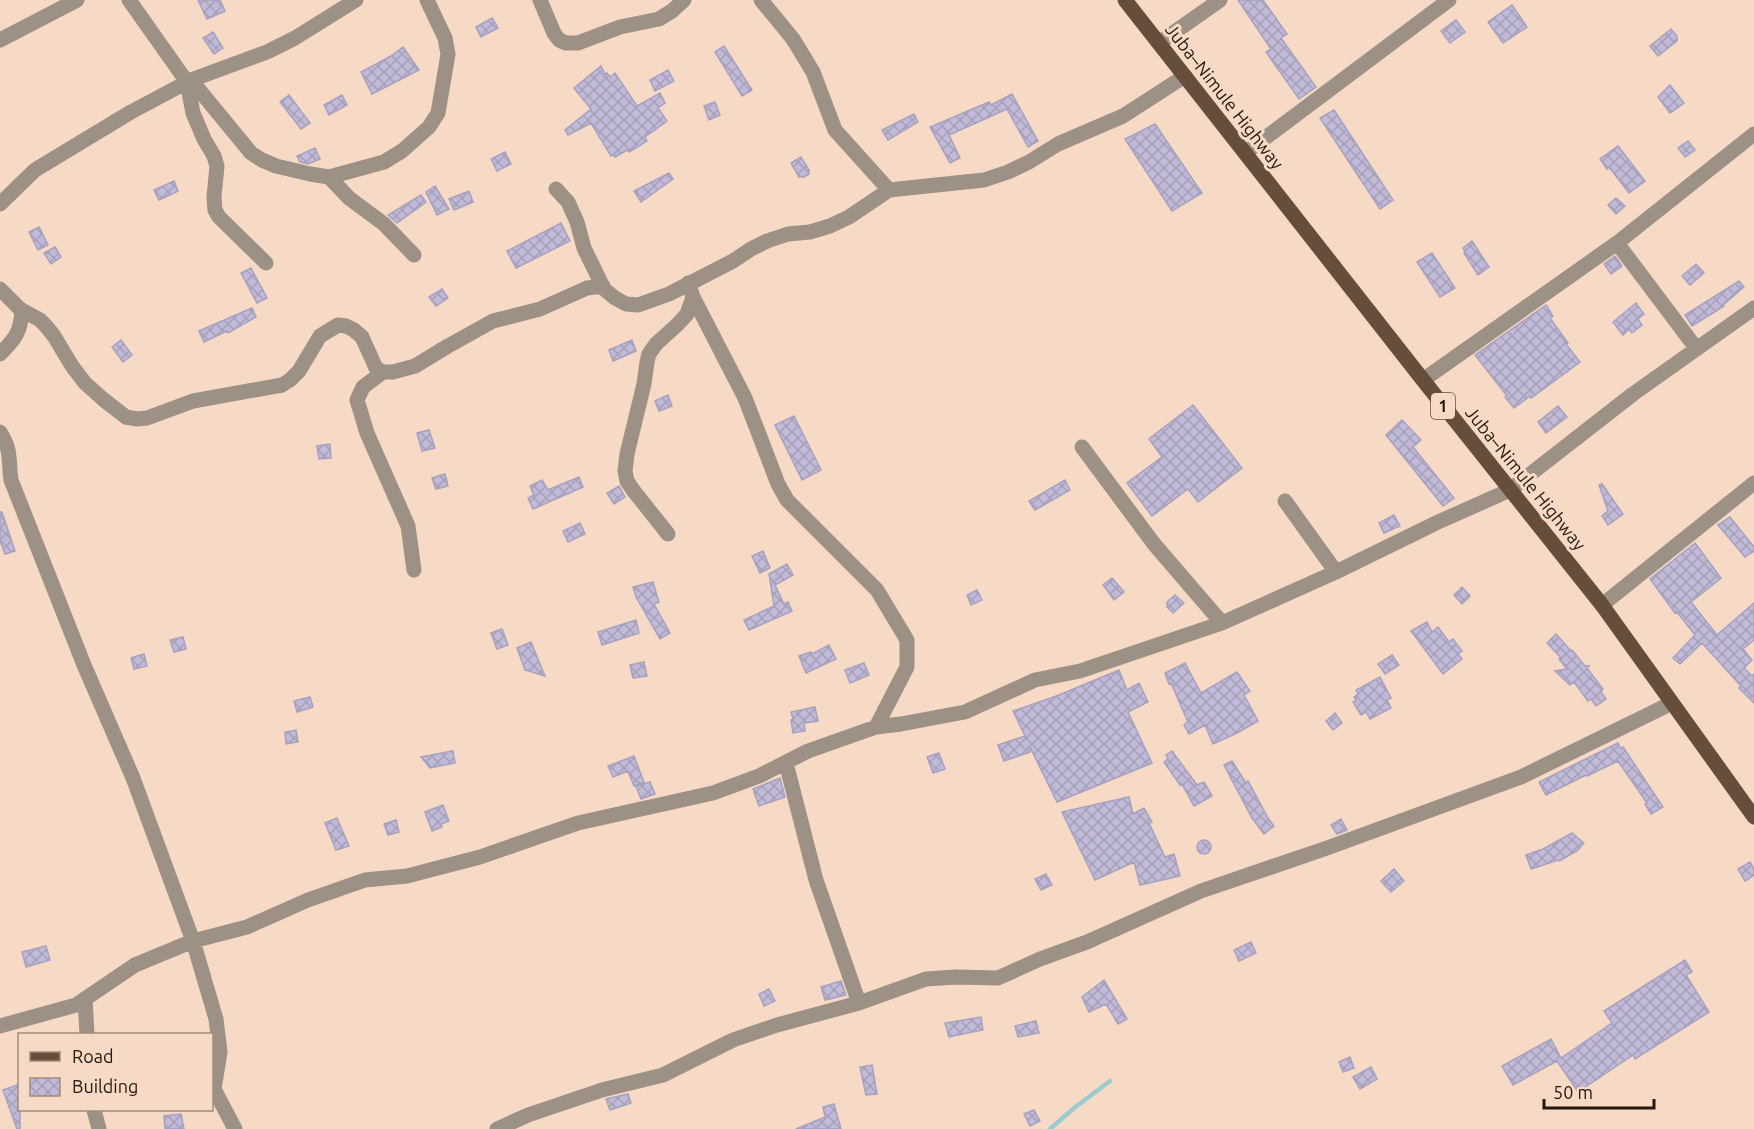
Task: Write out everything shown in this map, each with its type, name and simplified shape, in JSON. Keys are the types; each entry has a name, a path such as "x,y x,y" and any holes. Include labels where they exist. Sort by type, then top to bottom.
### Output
{"main road":[{"name":"Juba–Nimule Highway","path":"1125,0 1602,605 1752,811"}],"street":[{"path":"0,40 77,0"},
{"path":"129,0 189,81 228,123 244,145 261,160 276,166 330,177 384,162 402,151 429,127 438,113 448,54 445,38 427,0"},
{"path":"0,204 35,170 130,112 189,81 267,52 356,0"},
{"path":"540,0 554,33 559,40 566,43 578,43 620,27 658,19 672,11 684,0"},
{"path":"761,0 794,39 813,72 835,130 890,190"},
{"path":"1159,43 1220,0"},
{"path":"1245,153 1449,0"},
{"path":"556,189 568,202 577,222 584,248 603,286 615,298 626,304 638,305 669,294 690,290 732,261 767,241 788,234 810,232 849,217 890,190 984,180 1008,172 1058,144 1123,116 1185,76"},
{"path":"189,81 193,113 217,166 215,210 219,217 266,263"},
{"path":"1423,380 1617,243 1754,134"},
{"path":"330,177 349,198 384,224 414,255"},
{"path":"1617,243 1696,348"},
{"path":"0,289 22,310 40,320 54,336 85,383 126,417 137,420 193,401 282,385 299,370 320,336 338,325 354,330 362,337 376,368 383,372 393,372 415,366 493,321 540,309 587,288 603,286"},
{"path":"668,534 633,490 624,471 649,354 656,344 687,314 690,290"},
{"path":"690,290 745,398 778,484 787,500 877,590 907,640 907,668 876,727"},
{"path":"0,1026 76,1005 135,965 194,941 247,927 308,900 365,880 407,876 480,857 578,823 713,793 759,776 808,751 876,727 965,712 1035,680 1080,671 1222,623 1510,490 1634,394 1754,308"},
{"path":"0,354 18,334 22,323 22,310"},
{"path":"383,372 363,387 357,400 367,433 408,526 414,570"},
{"path":"0,432 10,453 5,471 11,480 84,665 133,778 194,941 216,1019 220,1052 214,1089 235,1129"},
{"path":"1082,447 1154,544 1222,623"},
{"path":"1602,605 1754,483"},
{"path":"1285,501 1336,572"},
{"path":"497,1129 528,1115 603,1089 663,1075 733,1040 777,1025 859,1003 926,979 998,978 1040,959 1087,942 1201,891 1521,777 1672,703"},
{"path":"786,763 816,880 859,1003"},
{"path":"85,999 87,1033"},
{"path":"94,1111 99,1129"}],"building":[{"path":"198,0 220,0 225,11 207,19"},
{"path":"1238,0 1263,0 1287,34 1281,38 1316,87 1299,99 1266,52 1271,49"},
{"path":"1512,5 1527,27 1503,43 1488,22"},
{"path":"492,18 498,28 481,37 476,27"},
{"path":"1456,20 1465,32 1450,43 1441,31"},
{"path":"1671,29 1677,36 1677,41 1658,56 1650,46"},
{"path":"213,32 223,48 214,54 203,38"},
{"path":"724,46 752,90 742,96 715,52"},
{"path":"403,47 419,70 372,94 361,72"},
{"path":"601,66 605,74 607,73 610,77 615,73 637,106 660,93 665,103 658,108 667,121 645,137 647,141 615,157 611,156 591,123 568,135 565,130 591,109 574,88"},
{"path":"668,70 674,81 655,91 650,80"},
{"path":"1670,85 1684,103 1670,113 1658,97"},
{"path":"1012,94 1038,141 1028,147 1007,109 949,135 960,158 950,163 930,127 989,102 991,105"},
{"path":"289,95 310,123 301,129 280,102"},
{"path":"342,95 347,105 329,115 324,105"},
{"path":"715,102 720,115 709,120 704,106"},
{"path":"1334,110 1393,200 1380,209 1320,118"},
{"path":"914,114 918,122 888,140 882,130"},
{"path":"1155,124 1202,193 1172,211 1125,139"},
{"path":"1688,141 1695,150 1685,157 1678,148"},
{"path":"1618,146 1645,181 1629,193 1600,159"},
{"path":"315,148 320,159 308,164 300,162 297,156"},
{"path":"505,152 511,164 497,171 491,159"},
{"path":"801,157 809,170 809,174 804,177 799,177 791,163"},
{"path":"669,173 673,179 641,202 634,191"},
{"path":"174,181 178,191 159,200 154,190"},
{"path":"435,186 449,209 437,215 426,192"},
{"path":"469,191 473,202 454,210 449,199"},
{"path":"421,195 426,202 397,223 388,215"},
{"path":"1616,198 1625,206 1616,214 1608,205"},
{"path":"561,223 570,241 516,268 507,251"},
{"path":"39,227 48,245 38,250 29,232"},
{"path":"1472,241 1489,267 1478,275 1463,248"},
{"path":"55,247 61,257 51,264 44,253"},
{"path":"1432,253 1455,288 1440,297 1417,262"},
{"path":"1615,256 1622,266 1611,274 1604,264"},
{"path":"1696,264 1704,273 1690,285 1682,276"},
{"path":"251,268 267,298 257,303 241,273"},
{"path":"1739,281 1744,287 1724,306 1692,326 1685,315"},
{"path":"442,289 448,298 436,306 429,297"},
{"path":"1636,303 1644,314 1638,319 1642,325 1632,333 1629,329 1623,335 1613,322"},
{"path":"1546,305 1553,316 1550,318 1580,362 1514,408 1475,355"},
{"path":"252,308 256,317 228,333 227,331 204,342 199,331"},
{"path":"121,340 132,355 123,362 112,347"},
{"path":"632,340 636,351 613,361 609,350"},
{"path":"668,395 672,406 659,411 655,401"},
{"path":"1193,405 1242,468 1198,502 1188,489 1152,516 1127,483 1162,457 1149,439"},
{"path":"1558,406 1567,417 1546,433 1538,422"},
{"path":"794,416 821,470 802,480 775,425"},
{"path":"1402,420 1421,440 1413,447 1454,498 1443,506 1386,435"},
{"path":"429,430 435,448 422,451 417,433"},
{"path":"330,444 331,458 319,459 317,446"},
{"path":"445,474 448,486 436,489 432,478"},
{"path":"579,477 583,487 533,509 528,498 534,495 530,486 542,480 548,490"},
{"path":"1065,480 1070,490 1035,510 1029,501"},
{"path":"1602,484 1623,514 1608,525 1602,516 1608,511 1599,485"},
{"path":"619,486 625,497 614,504 607,493"},
{"path":"0,512 2,512 15,551 5,554 0,541"},
{"path":"1394,515 1400,526 1384,533 1379,523"},
{"path":"1730,517 1754,547 1754,551 1745,557 1718,525"},
{"path":"580,523 585,534 568,542 563,531"},
{"path":"1695,543 1721,578 1691,602 1717,635 1754,603 1754,640 1743,649 1752,660 1744,668 1752,676 1754,674 1754,703 1702,643 1680,664 1673,658 1695,635 1677,612 1675,613 1650,579"},
{"path":"763,551 770,568 760,573 752,556"},
{"path":"787,564 793,575 775,585 784,604 788,602 792,611 749,630 744,620 774,606 769,574"},
{"path":"1112,578 1124,592 1114,600 1103,585"},
{"path":"653,582 659,602 654,604 670,633 660,639 636,597 633,587"},
{"path":"1462,587 1470,596 1462,604 1454,595"},
{"path":"977,590 982,600 971,605 967,595"},
{"path":"1175,595 1184,603 1173,613 1167,607 1167,602"},
{"path":"636,620 639,633 602,645 598,632"},
{"path":"1427,622 1432,632 1438,627 1449,642 1453,639 1462,651 1458,654 1462,659 1443,674 1411,631"},
{"path":"502,629 508,645 497,649 491,633"},
{"path":"1556,634 1585,666 1589,666 1587,668 1603,689 1601,692 1606,699 1596,706 1591,699 1588,701 1574,682 1570,685 1555,671 1567,669 1559,659 1561,658 1547,643"},
{"path":"183,637 186,649 174,652 170,640"},
{"path":"531,642 545,676 525,670 517,648"},
{"path":"829,645 836,659 806,673 799,656 811,652 812,654"},
{"path":"144,654 147,666 134,669 131,658"},
{"path":"1392,655 1399,665 1385,674 1378,664"},
{"path":"644,662 647,676 633,678 630,665"},
{"path":"864,663 869,675 850,683 845,670"},
{"path":"1185,663 1201,693 1237,672 1250,691 1244,695 1258,721 1213,744 1205,725 1189,734 1184,725 1188,722 1165,673"},
{"path":"1119,670 1127,690 1139,683 1148,702 1128,712 1152,763 1057,802 1030,747 1030,752 1004,761 998,745 1025,736 1013,711"},
{"path":"1380,677 1391,698 1387,700 1391,708 1370,719 1366,712 1361,715 1353,702 1356,701 1354,697 1358,694 1356,690"},
{"path":"310,697 313,707 297,712 294,701"},
{"path":"815,707 818,721 804,723 805,731 793,733 791,712"},
{"path":"1335,713 1342,723 1333,730 1326,721"},
{"path":"296,730 298,742 286,744 285,732"},
{"path":"1618,743 1663,807 1651,814 1645,804 1647,803 1618,761 1546,795 1539,782"},
{"path":"453,751 455,763 430,768 421,757"},
{"path":"1172,751 1197,785 1204,782 1212,796 1194,806 1182,784 1180,785 1164,762 1168,759 1166,755"},
{"path":"939,753 945,769 933,773 927,757"},
{"path":"634,756 644,782 634,786 628,771 613,777 608,766"},
{"path":"1232,761 1246,783 1248,781 1274,826 1264,834 1252,818 1224,765"},
{"path":"780,778 785,797 759,806 753,789"},
{"path":"650,782 655,794 641,799 636,786"},
{"path":"1129,797 1133,814 1144,808 1152,822 1149,823 1165,857 1174,854 1180,876 1140,885 1134,862 1095,880 1062,812"},
{"path":"443,805 449,821 432,831 425,812"},
{"path":"337,818 349,846 336,850 325,823"},
{"path":"1341,819 1347,830 1337,834 1331,825"},
{"path":"396,820 399,832 388,835 384,824"},
{"path":"1572,833 1584,843 1577,851 1559,861 1531,869 1526,855 1543,849"},
{"path":"1204,840 1209,842 1211,847 1209,852 1204,854 1199,852 1197,847 1199,842"},
{"path":"1750,862 1754,875 1745,881 1738,869"},
{"path":"1394,869 1404,881 1391,892 1381,881"},
{"path":"1046,874 1052,885 1041,890 1035,879"},
{"path":"1251,942 1256,953 1239,961 1234,950"},
{"path":"46,946 50,960 26,967 22,952"},
{"path":"1685,960 1692,972 1686,975 1709,1012 1635,1059 1633,1055 1578,1092 1557,1061 1513,1085 1502,1066 1551,1039 1561,1058 1612,1023 1604,1011"},
{"path":"1104,980 1127,1019 1118,1024 1106,1004 1089,1012 1082,997"},
{"path":"841,981 846,995 825,1000 821,987"},
{"path":"769,989 775,1001 764,1006 759,994"},
{"path":"981,1017 983,1030 949,1037 945,1023"},
{"path":"1036,1021 1039,1033 1018,1037 1015,1026"},
{"path":"1350,1057 1354,1068 1343,1072 1339,1062"},
{"path":"872,1065 877,1094 866,1095 860,1067"},
{"path":"1371,1067 1377,1079 1360,1089 1353,1077"},
{"path":"18,1085 20,1129 17,1129 3,1090"},
{"path":"628,1094 631,1103 610,1110 606,1099"},
{"path":"834,1104 841,1129 796,1129 825,1117 823,1107"},
{"path":"1034,1110 1040,1121 1030,1126 1024,1114"},
{"path":"181,1114 184,1129 165,1129 164,1116"}],"waterway":[{"path":"1050,1129 1110,1081"}]}
